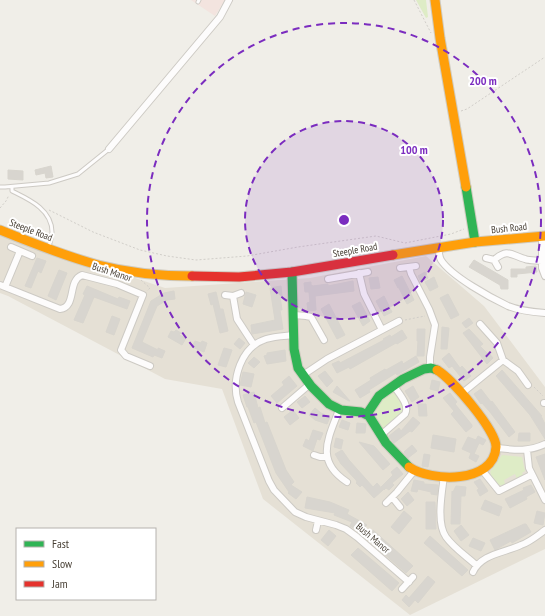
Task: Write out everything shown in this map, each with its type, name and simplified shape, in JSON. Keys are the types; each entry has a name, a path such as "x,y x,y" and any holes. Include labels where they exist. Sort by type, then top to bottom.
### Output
{"street":[{"path":"109,149 220,17 229,0"},
{"path":"435,0 440,38 475,242"},
{"name":"Steeple Road","path":"0,230 48,249 100,265 136,272 174,276 232,277 292,272 475,242"},
{"path":"543,236 542,268 545,276"},
{"name":"Bush Road","path":"475,242 543,236"},
{"path":"11,247 32,256"},
{"path":"438,248 440,259 456,276 508,306 525,311 545,313"},
{"name":"Bush Manor","path":"20,251 3,286 60,309 65,308 68,304 75,280 82,275 117,284 143,295"},
{"path":"494,260 504,254 512,253 525,259 542,261"},
{"path":"486,258 494,260 498,266"},
{"path":"400,268 416,266"},
{"path":"409,267 411,274 431,313 435,329 430,351 430,368"},
{"path":"292,272 296,363 303,376 326,401 339,410 367,414 372,419 381,435 403,461 414,471 421,473 444,476 467,476 482,470 491,460 496,448 496,441 492,433 461,394 443,374 430,368 414,373 378,397 367,414"},
{"path":"328,280 368,272"},
{"path":"359,273 364,294 382,330"},
{"path":"225,295 233,296 241,293"},
{"path":"143,295 121,350 126,356 150,366"},
{"path":"233,296 237,319 254,345 270,338 294,335"},
{"path":"294,315 311,317 324,340"},
{"path":"303,376 327,360 399,321"},
{"path":"480,324 497,343 503,360 518,372 528,384"},
{"name":"Bush Manor","path":"254,345 242,360 237,373 235,386 236,394 269,481 274,490 295,512 318,521 336,525 352,533 408,582"},
{"path":"461,394 503,360"},
{"path":"282,408 310,384"},
{"path":"381,435 405,414 407,410 406,404 394,386"},
{"path":"339,410 328,444 327,457 337,474 347,482"},
{"path":"496,448 527,450 545,444"},
{"path":"527,450 531,475 545,500"},
{"path":"314,455 327,457"},
{"path":"482,470 499,491 531,475"},
{"path":"386,503 414,471"},
{"path":"444,476 441,512 442,528 449,541 476,565"},
{"path":"392,497 400,507"},
{"path":"316,530 318,521"},
{"path":"473,572 476,565 487,558 523,544 545,530"},
{"path":"402,590 413,577"}],"lane":[{"path":"0,187 49,183 78,174 109,149"},
{"path":"12,187 12,191 38,205 49,219 52,231 48,249"}],"path":[{"path":"414,0 430,32 435,38 440,38"},
{"path":"453,113 467,109 545,57"},
{"path":"0,208 12,191"},
{"path":"38,205 93,232 140,250 166,256 196,260 247,256 376,236 405,243 458,232 464,229 466,224"},
{"path":"136,272 137,278 150,288 143,295"},
{"path":"399,321 426,316 431,313"},
{"path":"528,384 539,391 543,396 545,403"}],"shaded area":[{"path":"191,0 225,0 215,16"},
{"path":"0,233 165,288 310,278 426,256 484,306 545,387 545,549 410,615 263,499 222,389 165,379 0,293"}],"green space":[{"path":"416,0 426,0 428,17 426,18"},
{"path":"393,391 401,400 404,411 382,430 374,417 373,410 380,401"},
{"path":"502,455 522,457 525,471 522,473 523,475 517,479 515,474 504,480 505,484 502,486 497,484 490,475 490,472"}],"building":[{"path":"51,166 53,177 46,178 45,173 36,175 35,170"},
{"path":"8,170 23,171 23,180 8,179"},
{"path":"37,258 46,261 41,273 38,271 31,288 25,286"},
{"path":"474,260 508,280 508,289 501,289 500,285 469,267"},
{"path":"536,266 537,272 517,274 517,277 511,277 511,269 526,269 526,267"},
{"path":"59,270 67,273 56,300 48,296"},
{"path":"425,272 428,278 421,282 418,276"},
{"path":"402,276 414,300 407,304 399,288 400,287 398,288 394,280"},
{"path":"378,277 380,288 371,289 369,278"},
{"path":"434,277 438,287 430,291 425,282"},
{"path":"353,281 354,291 315,296 316,310 308,311 307,303 310,302 309,292 305,292 304,283 311,282 311,285 313,286 328,284 328,286"},
{"path":"87,286 118,299 119,297 130,301 127,309 94,297 83,323 74,320 85,295 83,294"},
{"path":"281,286 282,296 280,296 282,310 280,310 283,329 252,334 251,325 275,320 270,288"},
{"path":"174,291 175,299 167,300 157,306 142,342 158,350 158,348 165,351 162,358 154,355 153,357 132,348 151,301 164,293"},
{"path":"216,292 220,309 223,309 228,331 220,333 213,304 211,305 208,294"},
{"path":"246,292 256,295 252,307 243,304"},
{"path":"448,294 459,315 451,319 440,298"},
{"path":"384,296 392,312 384,316 376,301"},
{"path":"360,302 370,321 363,326 352,306"},
{"path":"329,304 345,335 337,339 321,309"},
{"path":"112,316 120,319 114,335 106,332"},
{"path":"469,318 473,323 466,328 462,323"},
{"path":"442,327 449,328 447,349 441,349"},
{"path":"417,329 425,329 424,356 417,356"},
{"path":"469,329 483,344 480,346 493,358 487,364 463,333"},
{"path":"176,330 181,333 179,335 186,338 182,345 168,337 171,331 174,332"},
{"path":"402,330 407,338 350,369 349,367 337,373 332,364 339,361 340,363 384,340 383,339 390,335 391,337"},
{"path":"239,338 245,343 240,349 234,344"},
{"path":"195,341 207,343 204,352 192,347"},
{"path":"224,348 232,350 226,367 218,365"},
{"path":"285,350 286,361 267,364 264,356 267,355 267,353"},
{"path":"449,353 460,368 462,366 471,376 464,381 452,366 449,368 442,359"},
{"path":"416,356 419,362 397,375 396,373 369,390 370,392 360,398 355,390 371,380 370,378 385,369 386,370 402,361 403,364"},
{"path":"254,357 260,362 254,368 248,363"},
{"path":"502,370 542,416 545,424 545,439 530,415 496,376"},
{"path":"325,371 333,381 327,387 318,376"},
{"path":"243,372 254,374 251,387 240,385"},
{"path":"289,376 297,386 277,403 271,396 284,385 282,382"},
{"path":"432,380 440,382 438,391 430,389"},
{"path":"337,386 350,401 333,392"},
{"path":"413,386 419,397 412,402 405,391"},
{"path":"481,389 515,432 509,437 474,394"},
{"path":"254,392 258,408 260,407 265,423 267,422 286,470 294,482 291,485 302,492 296,499 288,493 289,492 276,473 256,422 254,423 247,407 243,395"},
{"path":"450,393 457,402 455,404 472,425 472,427 466,432 451,414 454,411 443,398"},
{"path":"305,396 310,402 302,408 297,402"},
{"path":"418,404 426,404 427,416 419,416"},
{"path":"315,408 321,413 330,417 327,424 315,420 309,415"},
{"path":"293,410 299,418 290,425 284,417"},
{"path":"413,417 420,423 412,432 410,431 394,443 389,436 399,428 401,431"},
{"path":"342,420 350,423 348,430 339,427"},
{"path":"357,423 366,424 365,433 356,433"},
{"path":"313,430 323,433 320,440 317,439 313,451 303,446 306,439 309,441"},
{"path":"519,433 530,433 530,441 518,441"},
{"path":"433,435 456,439 454,452 431,448"},
{"path":"478,436 486,440 483,445 479,443 474,454 479,456 476,462 469,458 471,453 462,449 468,437 476,440"},
{"path":"336,438 343,440 341,449 334,447"},
{"path":"359,442 374,446 390,464 383,470"},
{"path":"412,445 417,451 408,458 404,452"},
{"path":"342,450 373,487 377,483 383,490 374,498 362,485 360,487 356,483 356,480 341,464 335,454"},
{"path":"424,454 430,455 428,467 422,466"},
{"path":"545,454 545,480 536,457"},
{"path":"397,467 403,474 392,483 394,485 389,490 386,488 384,490 381,487 393,475 391,472"},
{"path":"480,479 488,491 480,496 477,490 479,489 474,482"},
{"path":"414,480 424,482 424,484 438,485 437,495 418,489 417,492 411,491"},
{"path":"531,485 535,492 526,497 527,499 510,508 505,499"},
{"path":"456,486 466,487 465,496 461,496 460,524 451,524 452,491 453,492"},
{"path":"408,492 414,500 407,506 401,499"},
{"path":"307,497 330,502 349,510 347,514 367,525 365,527 362,526 359,531 350,526 352,522 334,515 335,513 305,508"},
{"path":"485,500 502,507 499,516 481,509"},
{"path":"426,502 435,502 436,529 426,529"},
{"path":"404,511 412,518 399,534 391,527"},
{"path":"537,511 545,513 543,525 534,523"},
{"path":"526,524 531,532 512,543 511,541 495,550 490,540"},
{"path":"461,525 469,535 461,541 454,531"},
{"path":"329,530 336,536 328,546 321,540"},
{"path":"373,530 413,566 406,573 366,538"},
{"path":"430,536 468,570 462,576 424,543"},
{"path":"473,538 485,543 481,551 469,546"},
{"path":"358,548 399,583 392,591 351,555"},
{"path":"428,576 435,582 418,603 415,600 409,607 402,600 406,595 409,598"}],"traffic: fast":[{"path":"466,187 475,242"},
{"path":"292,272 294,349 298,368 311,386 329,404 341,410 361,412 369,416 386,443 409,467"},
{"path":"367,414 379,396 403,379 424,369 431,368 437,370"}],"traffic: slow":[{"path":"435,0 440,38 466,187"},
{"path":"0,230 98,265 145,274 192,276"},
{"path":"393,255 475,242 545,236"},
{"path":"409,467 419,472 432,475 446,477 460,476 473,474 485,468 493,459 496,447 489,429 462,394 444,375 437,370"}],"traffic: jam":[{"path":"192,276 239,277 292,272 393,255"}]}
